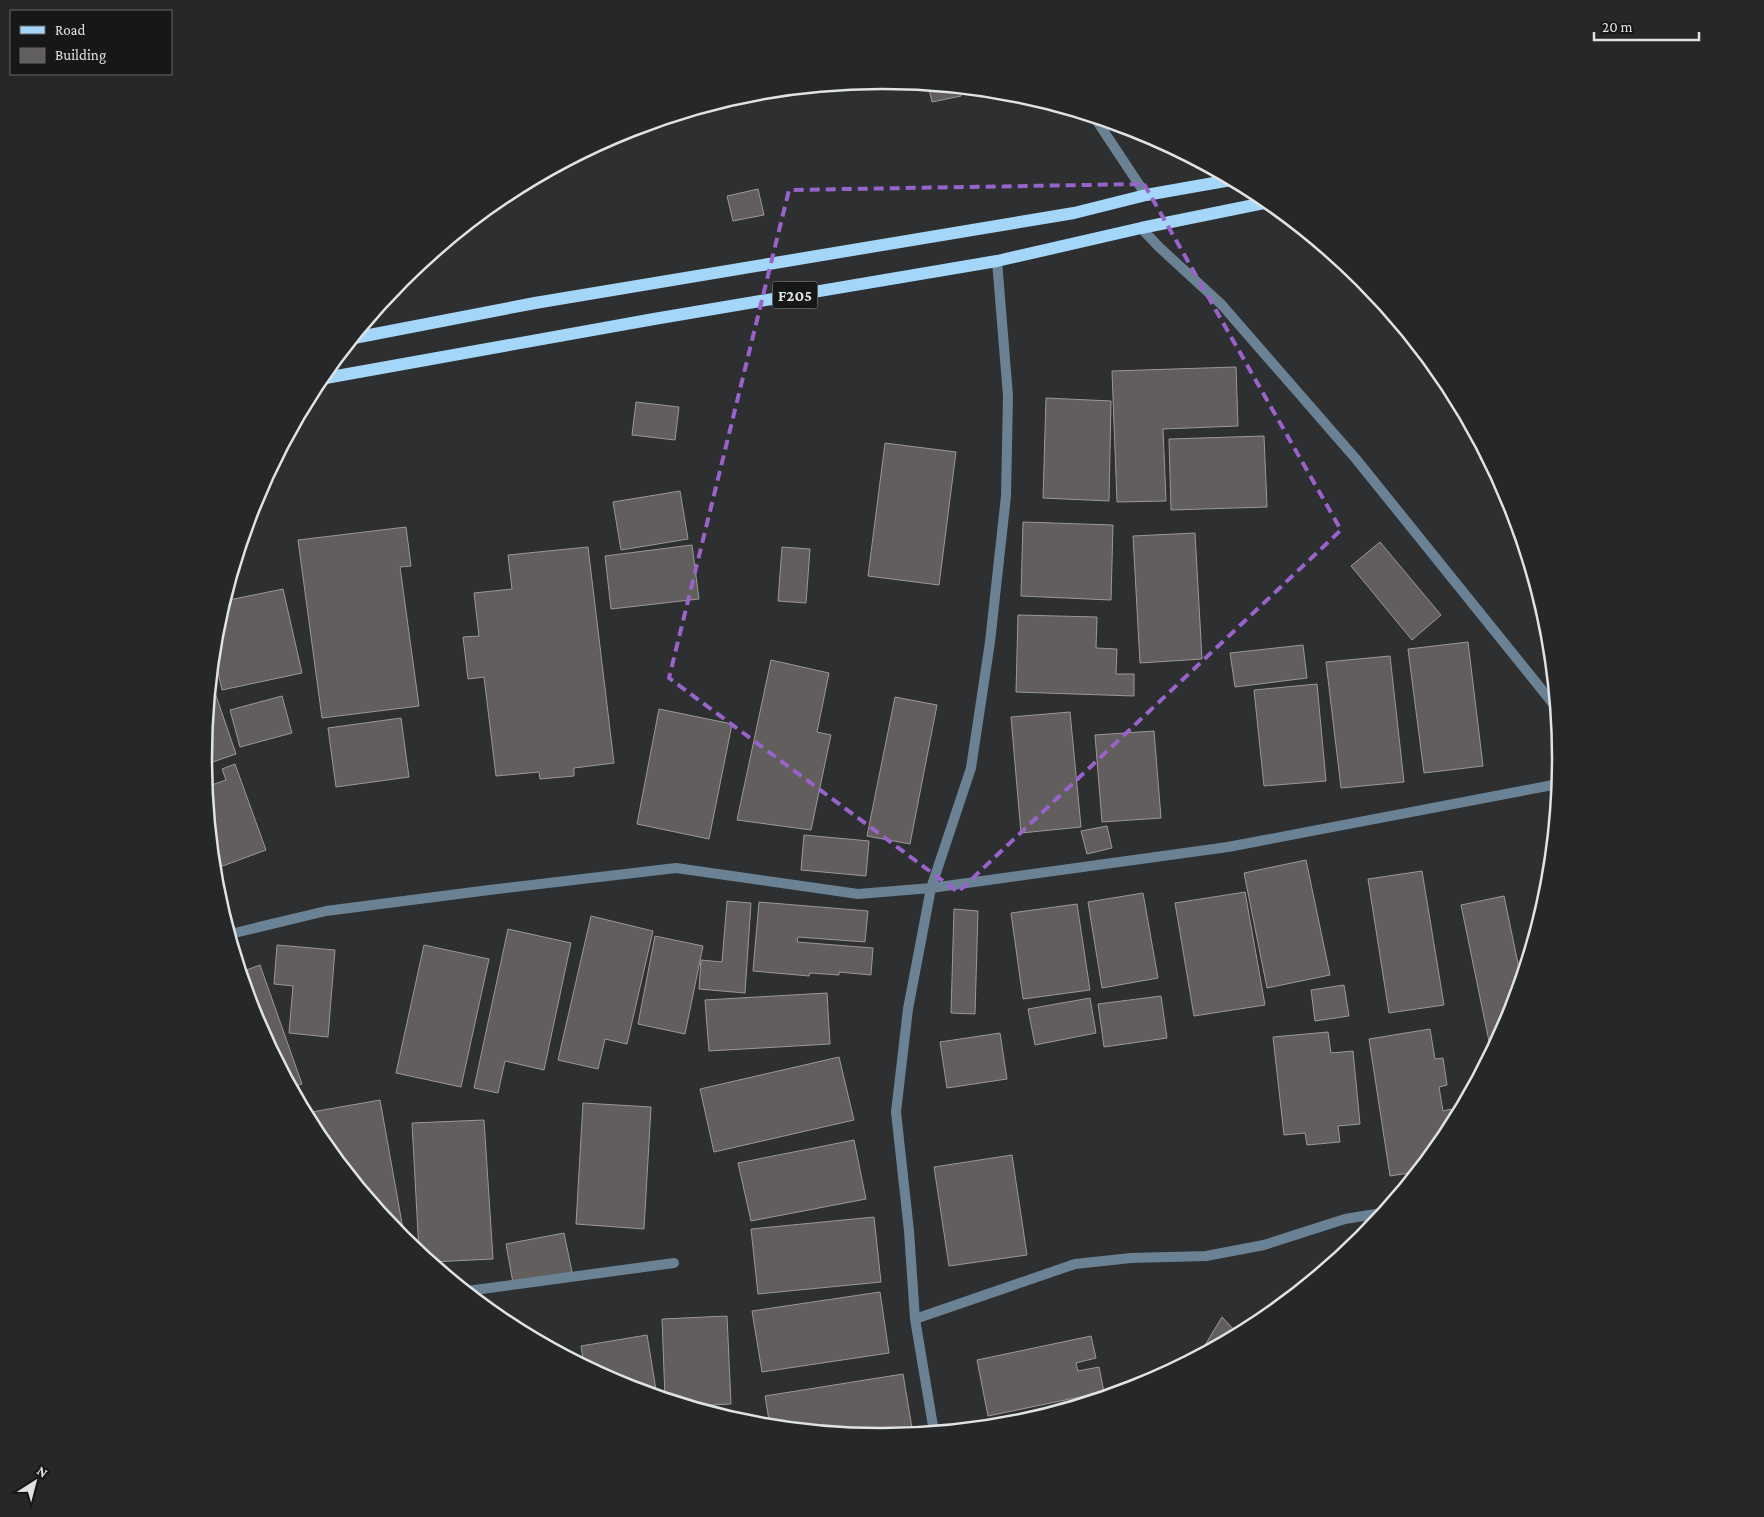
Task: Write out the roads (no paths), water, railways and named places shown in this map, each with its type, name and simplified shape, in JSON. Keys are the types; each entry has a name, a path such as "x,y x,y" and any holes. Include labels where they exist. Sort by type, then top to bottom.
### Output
{"main road":[{"name":"F205","path":"363,336 545,301 1074,213 1146,195 1222,182"},
{"name":"F205","path":"332,377 654,319 997,261 1141,228 1257,204"}],"street":[{"path":"1100,125 1146,195"},
{"path":"1141,228 1221,304 1343,444 1548,698"},
{"path":"933,1426 916,1319 896,1112 908,1009 931,888 971,768 990,642 1006,496 1008,396 997,261"},
{"path":"235,933 326,912 676,868 858,894 931,888 1228,848 1551,785"},
{"path":"916,1319 1075,1264 1131,1258 1206,1256 1264,1246 1345,1219 1372,1215"},
{"path":"474,1290 674,1263"}]}
